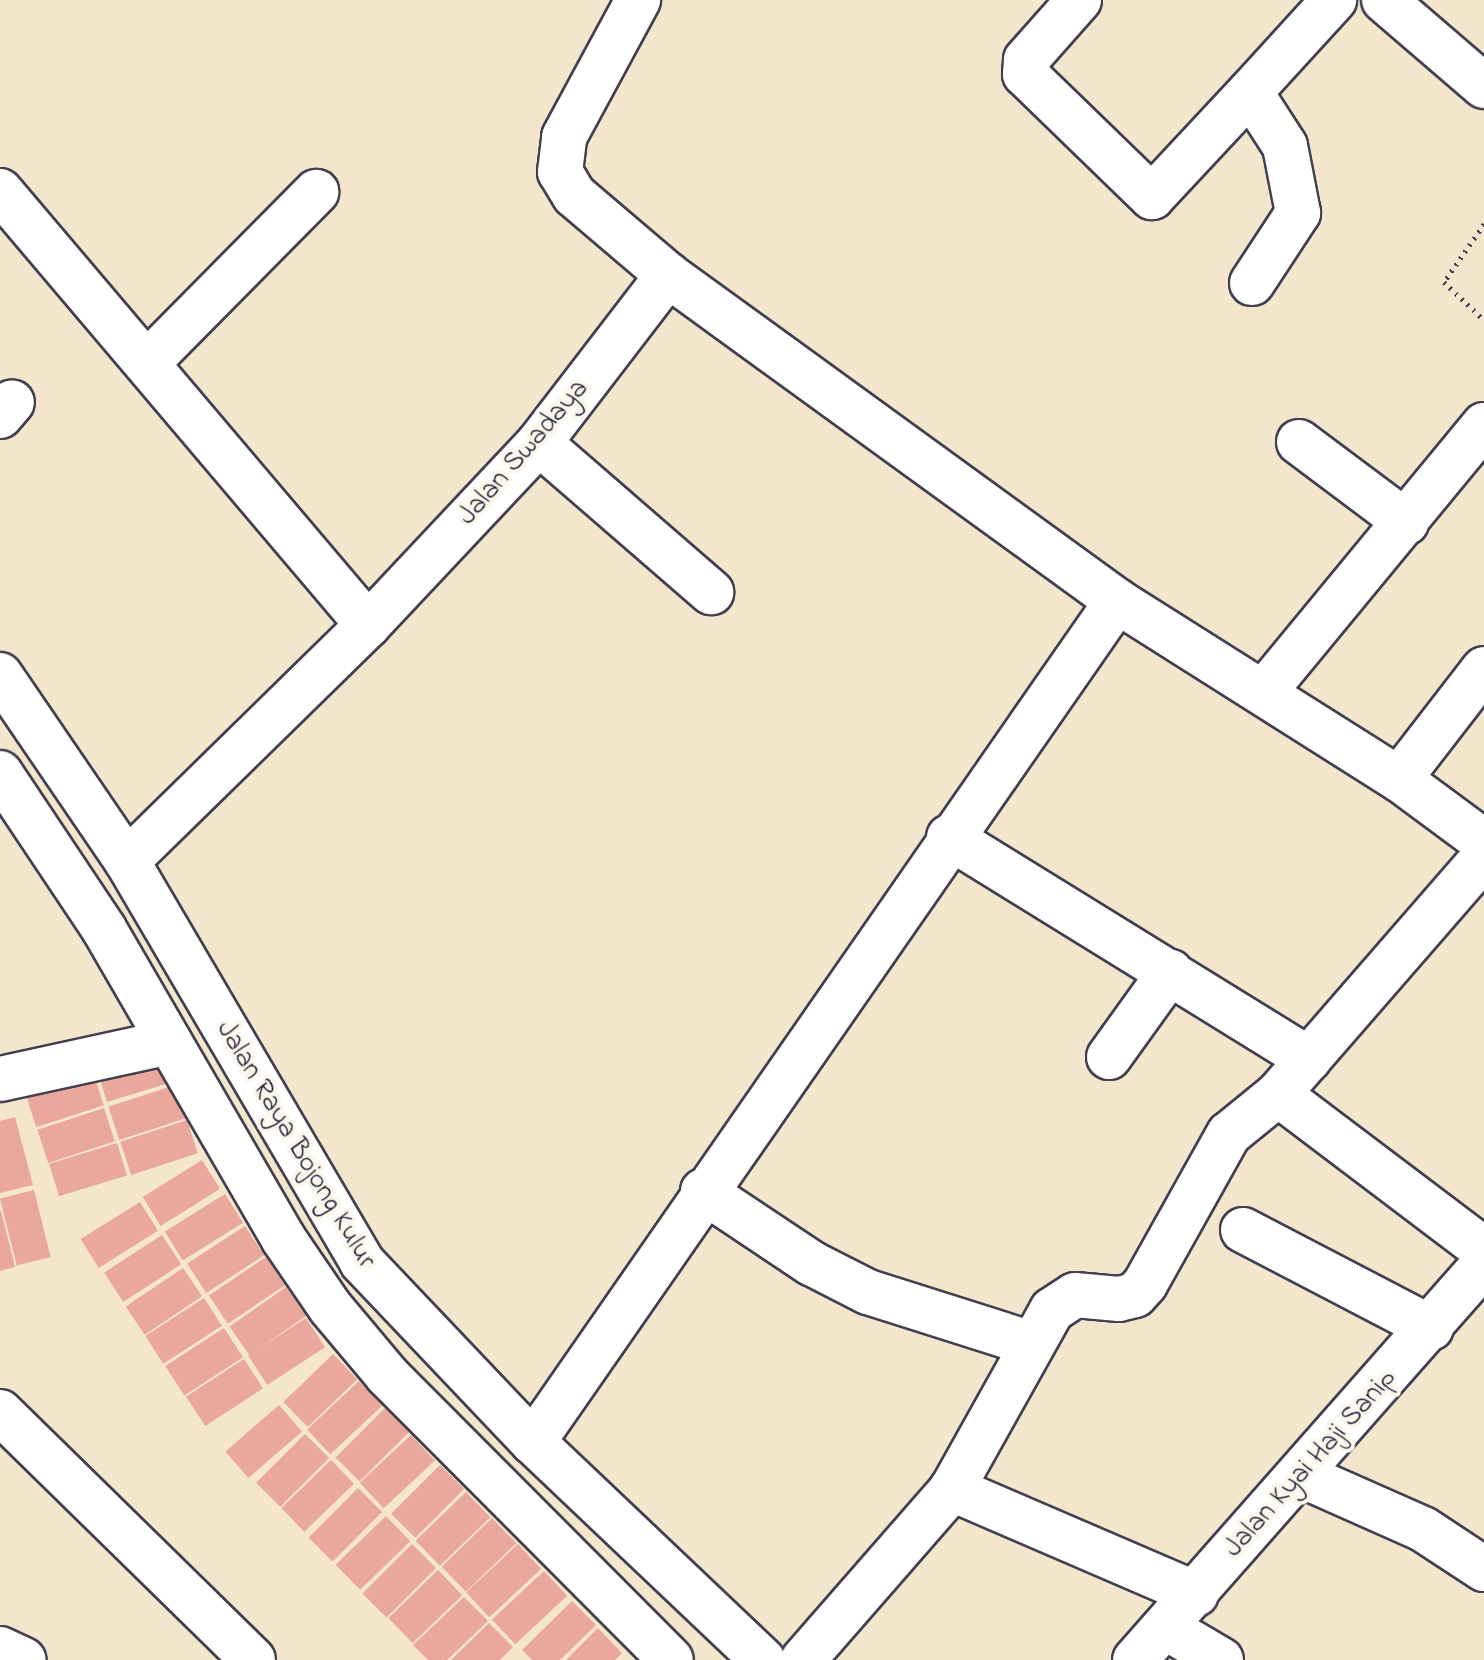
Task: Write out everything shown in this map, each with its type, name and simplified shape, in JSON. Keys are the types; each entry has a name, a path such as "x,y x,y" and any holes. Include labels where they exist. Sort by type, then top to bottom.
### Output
{"street":[{"path":"638,0 564,137 560,172 574,195 668,275 1117,601 1399,779 1484,842"},
{"path":"1079,0 1026,60 1025,74 1152,197 1334,0"},
{"path":"1384,0 1484,86"},
{"path":"1250,92 1285,146 1298,213 1252,283"},
{"path":"0,191 149,361 368,625"},
{"path":"149,361 316,192"},
{"name":"Jalan Swadaya","path":"127,861 368,625 539,443 668,275"},
{"path":"1264,692 1484,425"},
{"path":"1299,442 1406,522"},
{"path":"539,443 711,592"},
{"path":"533,1442 703,1191 1117,601"},
{"path":"1399,779 1484,669"},
{"name":"Jalan Raya Bojong Kulur","path":"0,675 127,861 362,1262 533,1442 763,1660"},
{"path":"0,773 14,818 104,929 283,1238 330,1307 387,1375 671,1660"},
{"path":"949,837 1309,1059"},
{"path":"803,1660 952,1489 1032,1344 1063,1299 1119,1299 1135,1295 1145,1284 1229,1134 1278,1094 1484,857"},
{"path":"1109,1057 1170,972"},
{"path":"0,1079 169,1042"},
{"path":"1278,1094 1484,1250"},
{"path":"703,1191 811,1263 868,1292 1032,1344"},
{"path":"1243,1230 1431,1328"},
{"name":"Jalan Kyai Haji Sanip","path":"1135,1660 1431,1328 1484,1264"},
{"path":"0,1412 253,1660"},
{"path":"1301,1475 1423,1529 1484,1569"},
{"path":"952,1489 1196,1594"},
{"path":"1165,1627 1221,1660"}],"path":[{"path":"1484,224 1444,282 1484,320"}],"building":[{"path":"164,1049 174,1082 107,1102 97,1069"},
{"path":"93,1072 104,1105 36,1127 25,1094"},
{"path":"175,1085 186,1118 119,1140 108,1107"},
{"path":"104,1108 115,1141 48,1163 37,1130"},
{"path":"15,1117 33,1185 0,1193 0,1121"},
{"path":"187,1120 198,1153 131,1175 120,1142"},
{"path":"117,1143 127,1176 59,1196 49,1164"},
{"path":"202,1160 220,1189 161,1226 143,1197"},
{"path":"34,1190 51,1257 17,1265 0,1198"},
{"path":"225,1194 243,1223 183,1260 165,1232"},
{"path":"140,1202 158,1231 99,1268 81,1239"},
{"path":"0,1212 15,1267 0,1271"},
{"path":"245,1226 264,1255 206,1293 187,1264"},
{"path":"162,1235 181,1264 123,1302 104,1273"},
{"path":"266,1257 285,1285 228,1324 209,1296"},
{"path":"183,1268 202,1296 145,1335 126,1307"},
{"path":"286,1287 306,1316 250,1355 229,1327"},
{"path":"204,1298 222,1326 163,1364 145,1336"},
{"path":"306,1318 325,1347 267,1385 248,1356"},
{"path":"224,1328 243,1357 184,1395 165,1366"},
{"path":"333,1354 357,1379 308,1427 283,1402"},
{"path":"244,1359 263,1388 205,1426 186,1397"},
{"path":"359,1381 382,1406 330,1454 307,1429"},
{"path":"279,1405 302,1431 248,1478 225,1452"},
{"path":"385,1408 409,1432 360,1482 336,1457"},
{"path":"305,1434 329,1458 280,1507 256,1483"},
{"path":"411,1435 435,1461 384,1508 360,1483"},
{"path":"331,1460 354,1484 304,1532 281,1508"},
{"path":"440,1465 464,1489 415,1538 391,1514"},
{"path":"358,1488 382,1512 333,1562 309,1537"},
{"path":"466,1492 490,1517 440,1566 416,1541"},
{"path":"386,1516 410,1541 360,1590 336,1565"},
{"path":"492,1518 516,1543 466,1592 442,1567"},
{"path":"412,1544 436,1568 387,1618 363,1593"},
{"path":"518,1544 541,1569 489,1617 466,1592"},
{"path":"438,1570 462,1595 413,1643 388,1618"},
{"path":"544,1571 567,1596 515,1644 492,1619"},
{"path":"464,1597 488,1621 447,1660 428,1660 413,1645"},
{"path":"572,1601 596,1625 560,1660 532,1660 522,1650"},
{"path":"489,1623 513,1647 500,1660 451,1660"},
{"path":"598,1628 622,1653 615,1660 566,1660"}]}
